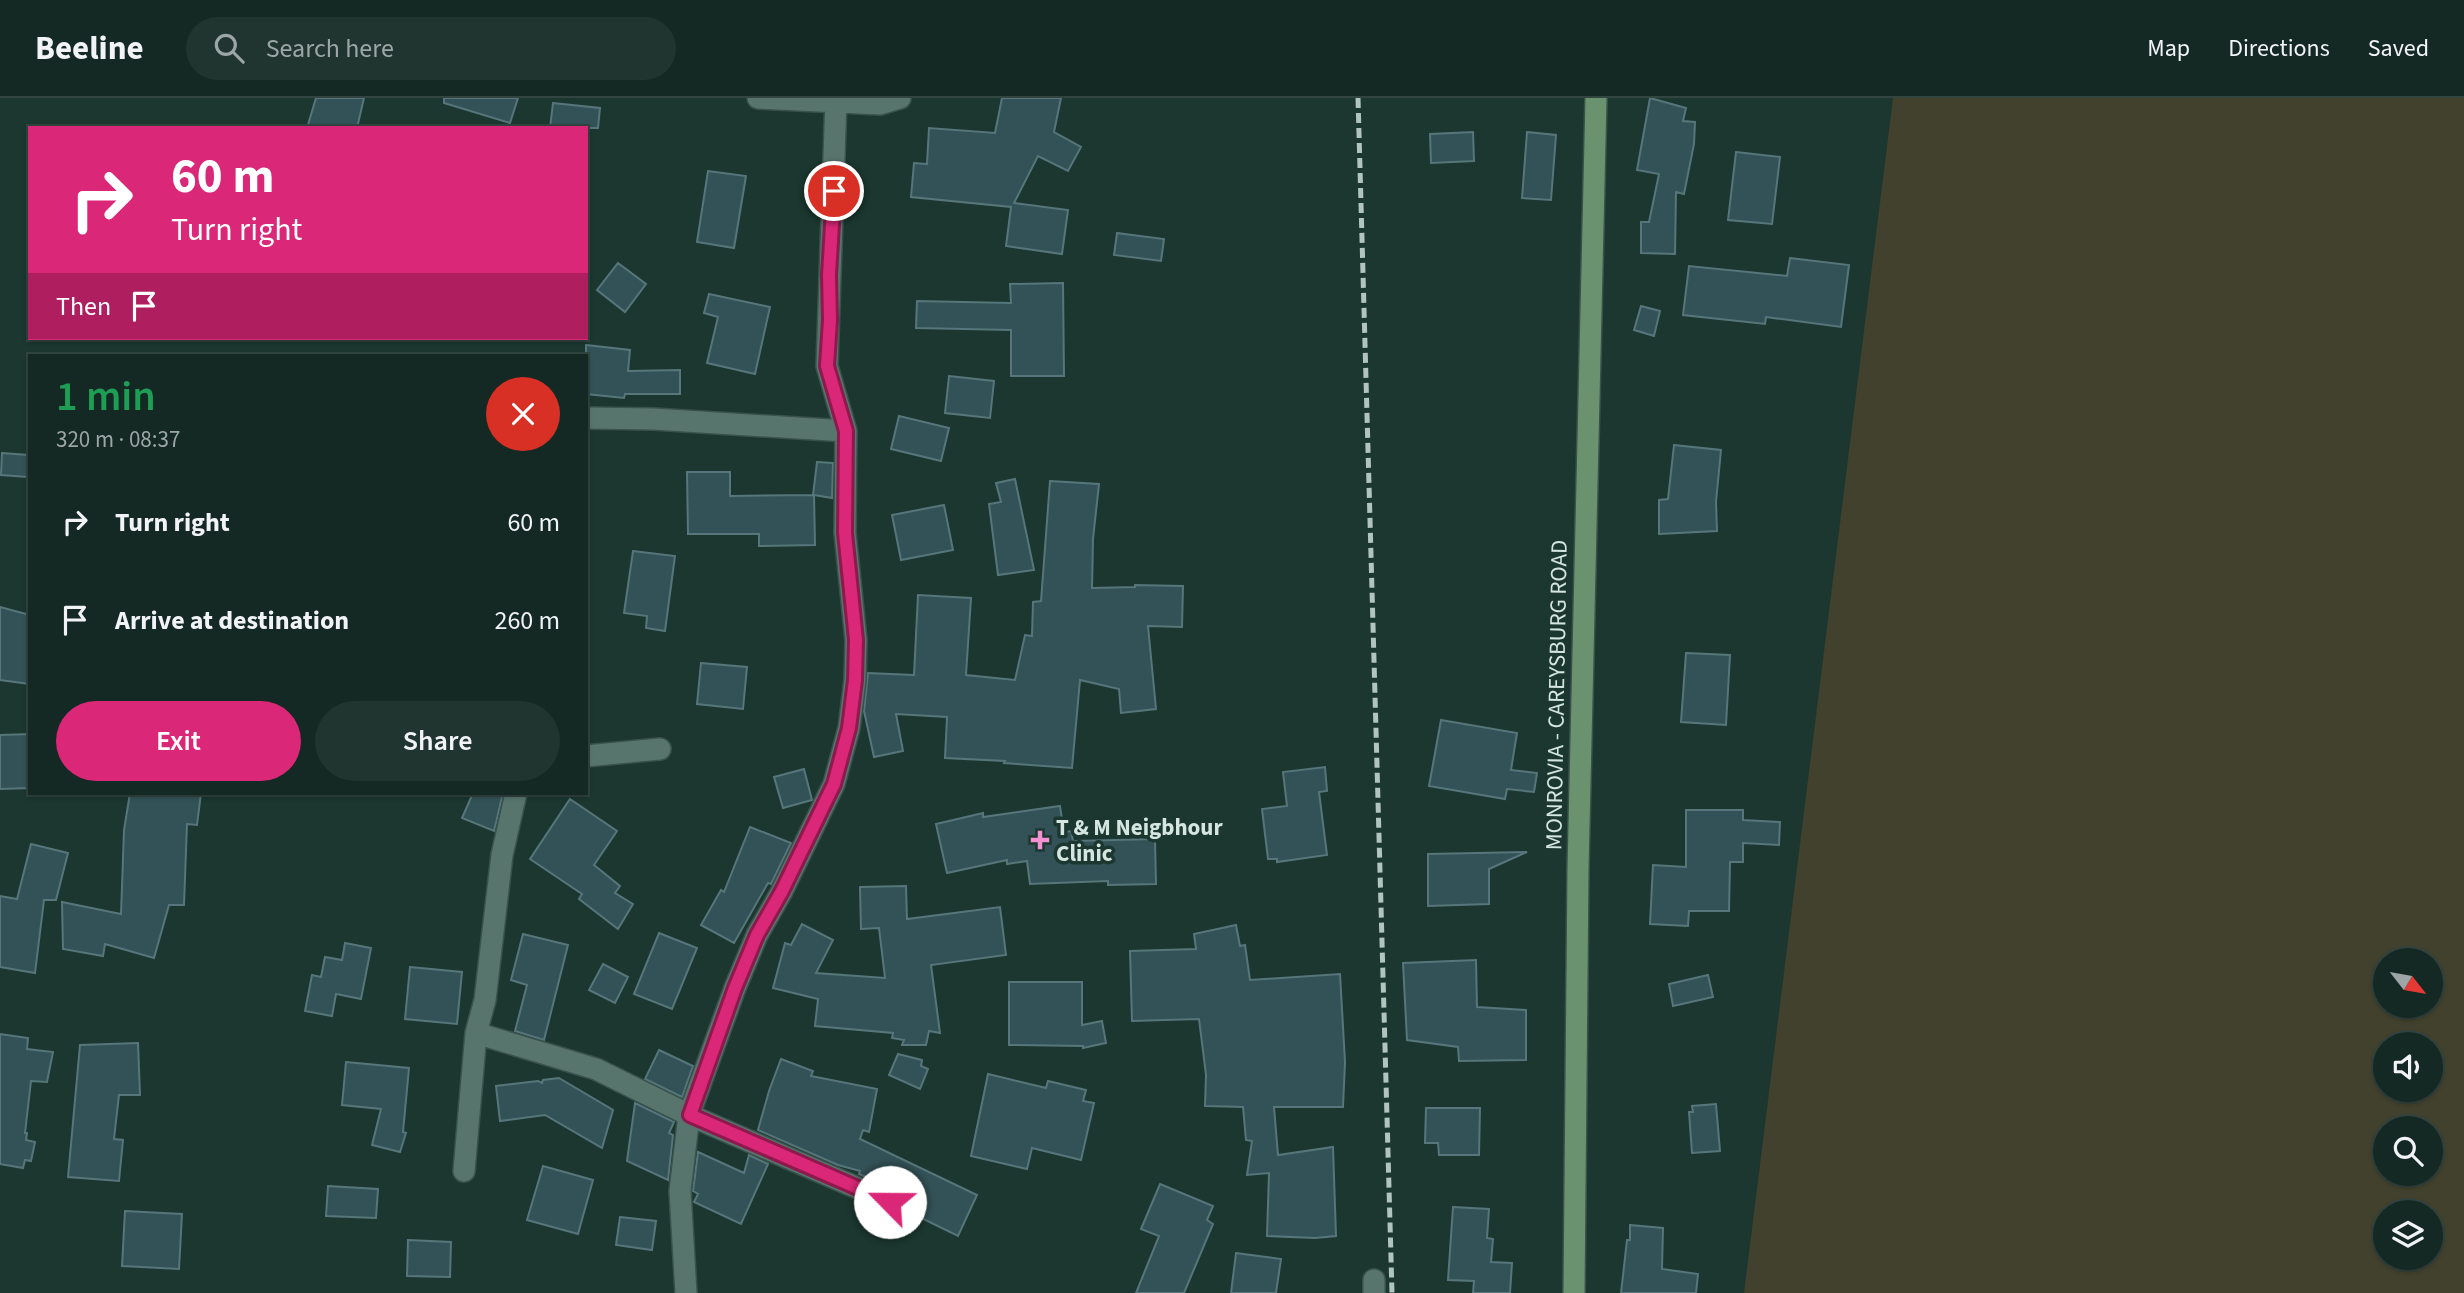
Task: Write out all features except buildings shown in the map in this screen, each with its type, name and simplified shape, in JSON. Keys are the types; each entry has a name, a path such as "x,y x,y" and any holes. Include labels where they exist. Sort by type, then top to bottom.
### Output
{"main road":[{"name":"MONROVIA - CAREYSBURG ROAD","path":"1574,1293 1578,869 1596,98"}],"street":[{"path":"758,98 835,99 880,104 900,98"},
{"path":"686,1293 680,1191 690,1115 735,988 757,935 782,891 834,784 849,728 855,680 856,640 845,533 846,431 827,366 834,208 835,99"},
{"path":"588,418 653,419 846,431"},
{"path":"588,756 660,748"},
{"path":"464,1171 476,1033 485,1000 502,855 516,795"},
{"path":"476,1033 596,1069 690,1115 890,1202"}],"green space":[{"path":"1893,98 2464,98 2464,1293 1744,1293"}],"railway":[{"path":"1358,98 1392,1293"}],"place":[{"name":"T & M Neigbhour Clinic","path":"1040,840"}],"route":[{"path":"834,191 827,366 846,431 845,533 856,640 855,680 849,728 834,784 782,891 757,935 735,988 690,1115 890,1202"}]}
